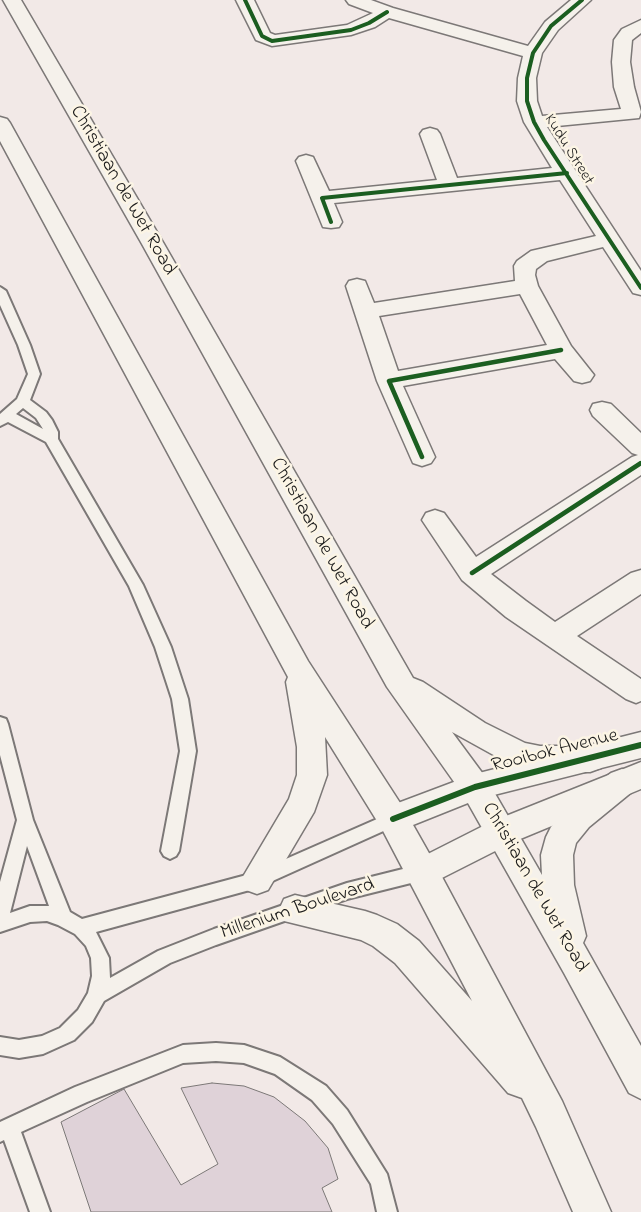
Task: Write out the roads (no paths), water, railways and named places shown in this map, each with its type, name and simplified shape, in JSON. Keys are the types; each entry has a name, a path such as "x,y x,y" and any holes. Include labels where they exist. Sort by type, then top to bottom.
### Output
{"street":[{"name":"Christiaan de Wet Road","path":"12,0 153,244 397,679 475,787 576,962 641,1081"},
{"path":"20,0 31,23 31,33"},
{"path":"245,0 262,36 272,41 351,30 369,23 387,12"},
{"path":"355,0 387,12 533,53"},
{"name":"Kudu Street","path":"582,0 550,26 533,53 527,78 527,101 534,122 641,288"},
{"path":"534,122 637,122 633,85 621,62 623,40 628,33 641,25"},
{"path":"0,123 298,668 393,818 423,872 549,1114 592,1212"},
{"path":"430,134 449,184"},
{"path":"306,161 331,222"},
{"path":"322,198 567,173"},
{"path":"582,375 562,350 528,286 524,275 525,266 539,256 609,239"},
{"path":"357,286 389,381 422,457"},
{"path":"367,311 528,286"},
{"path":"389,381 562,350"},
{"path":"602,410 641,447"},
{"path":"472,573 641,463"},
{"path":"435,520 472,573 516,609 636,691"},
{"path":"555,636 641,580"},
{"path":"257,880 303,803 312,775 312,747 298,668"},
{"path":"397,679 475,732 518,754 540,759 590,759"},
{"name":"Rooibok Avenue","path":"475,787 641,745"},
{"path":"502,832 631,778"},
{"path":"576,962 558,885 557,855 562,837 578,817 631,778"},
{"name":"Millenium Boulevard","path":"393,818 475,787"},
{"name":"Millenium Boulevard","path":"423,872 502,832"},
{"path":"295,910 365,926 385,935 407,952 549,1114"}],"lane":[{"path":"0,291 24,344 34,374 23,401 4,418 51,439"},
{"path":"23,401 41,415 47,423 51,432 51,439 136,585 163,647 180,699 188,752 170,851"},
{"path":"0,724 25,820 63,918"},
{"name":"Millenium Boulevard","path":"81,928 257,880 393,818"},
{"path":"0,916 25,820"},
{"name":"Millenium Boulevard","path":"97,995 164,957 214,937 347,891 423,872"},
{"path":"0,924 30,914 48,914 63,918 81,928 93,941 100,958 101,976 97,995 85,1016 67,1034 43,1045 19,1049 0,1046"},
{"path":"40,1212 5,1130 82,1094 184,1054 216,1052 244,1054 280,1066 319,1093 354,1138 376,1174 380,1181 387,1212"}]}
